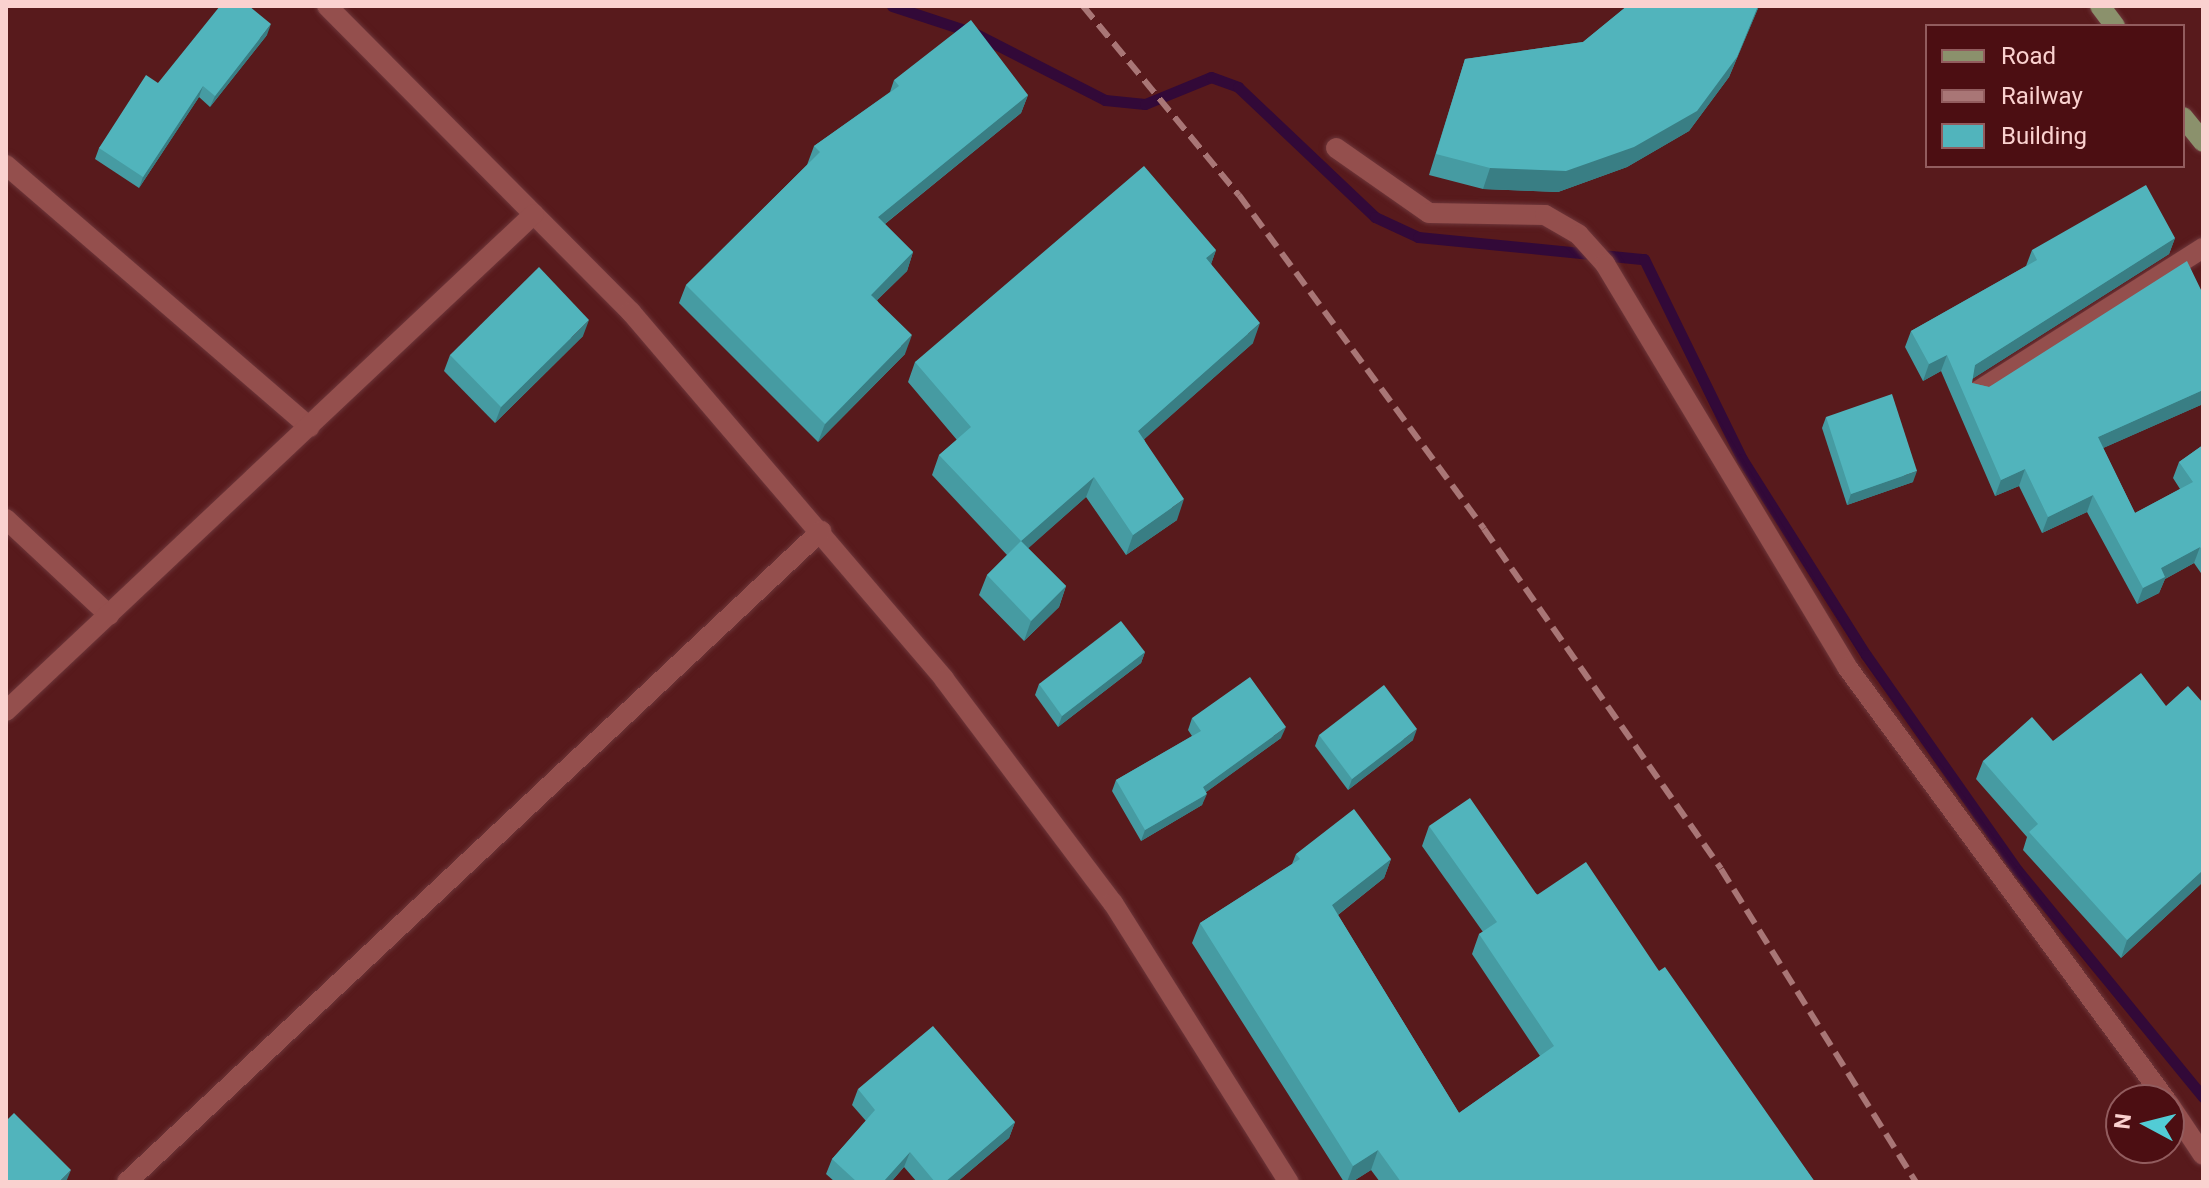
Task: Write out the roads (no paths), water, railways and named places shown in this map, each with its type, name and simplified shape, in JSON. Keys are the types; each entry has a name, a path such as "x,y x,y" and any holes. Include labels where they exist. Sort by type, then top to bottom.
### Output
{"main road":[{"path":"2100,6 2114,24"},
{"path":"2185,120 2203,142"}],"street":[{"path":"327,6 631,312 821,531 1113,903 1289,1182"},
{"path":"1336,148 1429,213 1545,215 1579,235 1605,264 1847,667 2155,1084"},
{"path":"6,165 309,427"},
{"path":"6,711 534,214"},
{"path":"1976,392 2203,248"},
{"path":"6,519 109,615"},
{"path":"127,1182 821,531"},
{"path":"2185,1128 2203,1155"}],"waterway":[{"path":"892,6 974,33 1105,100 1145,104 1211,77 1238,87 1375,217 1418,237 1644,259 1742,459 1866,655 2018,871 2203,1097"}],"railway":[{"path":"1083,6 1239,195 1484,529 1721,869 1916,1182"}]}
